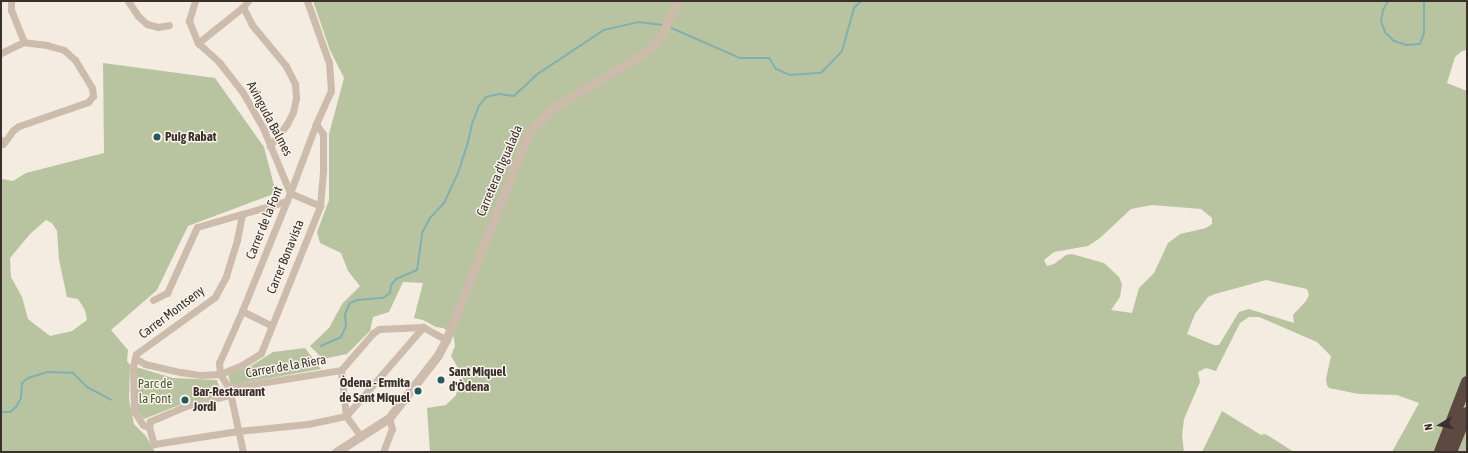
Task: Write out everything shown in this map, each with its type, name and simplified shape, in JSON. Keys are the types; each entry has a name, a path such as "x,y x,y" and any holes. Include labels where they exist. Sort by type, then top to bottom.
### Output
{"highway":[{"path":"1440,452 1467,382"},
{"path":"1451,452 1467,413"}],"street":[{"path":"11,1 11,10 24,42"},
{"path":"128,1 138,16 148,24 158,27 169,25"},
{"name":"Avinguda Balmes","path":"195,1 189,21 198,43 219,62 242,91 263,128 290,193"},
{"path":"198,43 243,8 248,1"},
{"name":"Carrer de la Font","path":"220,374 219,363 242,311 287,201 316,124 331,91 329,63 307,1"},
{"name":"Carretera d'Igualada","path":"336,452 389,418 438,355 446,340 528,134 553,108 649,50 656,43 678,1"},
{"path":"243,8 252,25 286,66 295,84 296,98 293,112 287,124 270,146"},
{"path":"1,53 24,42 47,45 64,50 76,60 92,88 93,96 88,102 19,126 2,142"},
{"name":"Carrer Bonavista","path":"135,358 145,364 201,375 220,374 242,365 261,353 320,206 323,169 323,134 316,124"},
{"path":"290,193 320,206"},
{"path":"153,300 167,293 197,227 287,201"},
{"name":"Carrer Montseny","path":"135,358 136,354 214,297 226,276 237,240 242,214"},
{"path":"242,311 271,325"},
{"path":"135,358 133,367 134,410 143,426 150,424 154,444 238,431 308,424 346,416 423,327 446,340"},
{"name":"Carrer de la Riera","path":"150,424 186,406 229,392 341,370 373,333 379,329 423,327"},
{"path":"341,370 346,416 361,437"},
{"path":"220,374 229,392 243,452"},
{"path":"383,452 392,429 389,418"}],"green space":[{"path":"313,1 1467,1 1467,50 1462,51 1455,57 1447,83 1467,91 1467,452 1392,452 1419,403 1397,395 1359,394 1329,388 1326,379 1331,356 1317,342 1259,317 1249,317 1240,323 1216,371 1206,368 1198,372 1200,382 1184,419 1182,435 1184,452 430,452 427,408 446,405 456,395 462,375 451,356 455,346 453,334 443,328 436,327 423,320 414,318 423,283 403,282 389,312 373,317 370,331 347,354 323,359 310,346 329,328 342,304 360,286 348,271 341,253 320,243 317,232 329,200 329,134 344,78 330,50","holes":["1152,205 1201,209 1212,218 1212,224 1206,228 1180,234 1168,243 1154,273 1139,288 1132,313 1111,310 1120,297 1122,284 1119,277 1104,263 1072,254 1066,255 1054,264 1047,266 1044,260 1054,252 1088,246 1100,238 1131,209","1266,280 1307,289 1309,295 1306,301 1293,315 1294,323 1249,309 1239,312 1219,345 1214,345 1187,334 1195,314 1208,297"]},
{"path":"103,63 215,78 264,147 276,193 188,226 157,290 111,330 128,350 127,361 130,365 129,400 134,424 146,436 155,452 2,452 1,175 2,179 13,181 26,173 104,153","holes":["46,220 52,223 57,231 59,260 67,297 78,299 85,310 87,320 72,331 50,336 28,319 22,297 11,277 10,258 30,234"]},
{"path":"305,348 321,369 231,385 228,374 249,367 273,352"},
{"name":"Parc de la Font","path":"136,367 173,378 217,380 222,395 182,404 144,419 137,410"},
{"path":"1222,411 1261,435 1265,434 1269,436 1294,452 1202,452"}],"waterway":[{"path":"669,27 740,58 769,58 776,69 790,75 821,73 842,51 854,8 861,1"},
{"path":"1388,1 1383,10 1381,21 1385,32 1394,41 1406,45 1420,44 1424,33 1424,1"},
{"path":"321,346 341,337 346,326 345,314 350,303 358,300 383,298 390,293 391,285 396,279 417,270 422,233 430,218 444,203 458,173 467,146 472,124 479,106 486,97 499,94 514,96 539,73 604,30 638,22 663,25"},
{"path":"1,412 10,412 16,407 21,398 22,383 28,378 48,372 73,373 87,387 111,400"}],"place":[{"name":"Puig Rabat","path":"157,137"},
{"name":"Sant Miquel d'Òdena","path":"441,380"},
{"name":"Òdena - Ermita de Sant Miquel","path":"418,391"},
{"name":"Bar-Restaurant Jordi","path":"185,400"}]}
